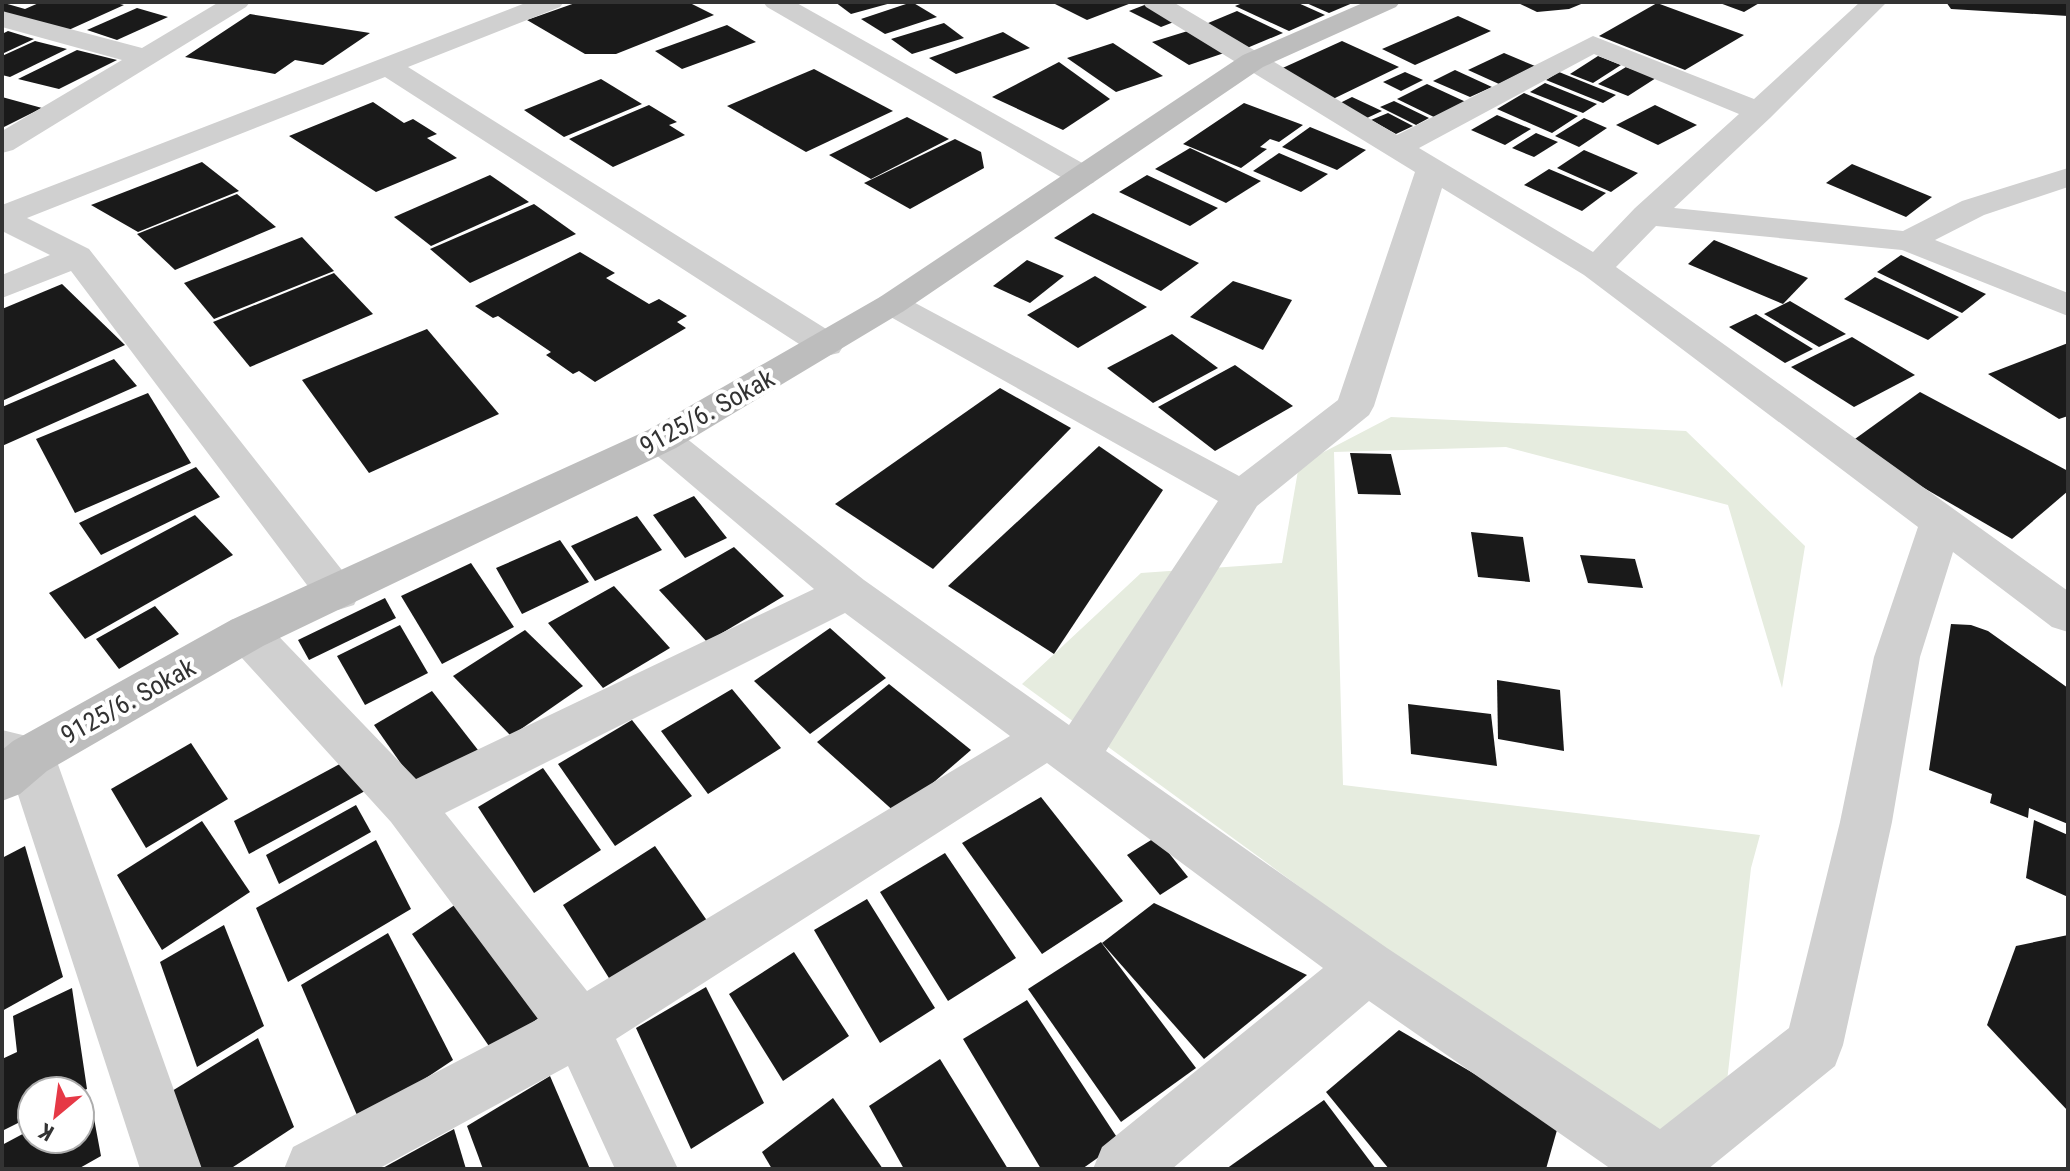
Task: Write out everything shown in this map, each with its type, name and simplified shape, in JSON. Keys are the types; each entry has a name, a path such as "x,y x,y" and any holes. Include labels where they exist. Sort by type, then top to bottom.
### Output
{"main road":[{"name":"9125/6. Sokak","path":"11,762 247,633 662,439 892,304 1253,61 1387,2"}],"street":[{"path":"2,144 237,2"},
{"path":"2,217 551,2"},
{"path":"776,2 1082,176"},
{"path":"1155,2 1596,268 2068,615"},
{"path":"1596,268 1646,215 1760,112 1839,32 1874,2"},
{"path":"2,19 148,58"},
{"path":"1396,148 1593,44 1760,112"},
{"path":"389,67 826,345"},
{"path":"315,1169 580,1028 1063,747 1242,496 1355,406 1432,169"},
{"path":"1908,241 1973,208 2068,177"},
{"path":"1646,215 1908,241 2068,305"},
{"path":"2,217 77,256 338,593"},
{"path":"2,288 77,256"},
{"path":"892,304 1242,496"},
{"path":"662,439 848,592 1367,967 1662,1168 1814,1045 1866,822 1897,657 1941,522"},
{"path":"409,806 848,592"},
{"path":"247,633 409,806 580,1028 647,1169"},
{"path":"11,762 171,1169"},
{"path":"1124,1169 1367,967"}],"shaded area":[{"path":"1391,417 1686,431 1805,546 1782,688 1728,505 1506,447 1334,452 1343,785 1760,835 1751,868 1723,1117 1671,1158 1022,684 1141,573 1282,563 1299,465"}],"building":[{"path":"41,2 112,2 124,5 62,33 2,15 4,3 25,9"},
{"path":"578,2 688,2 714,15 616,54 585,54 527,20"},
{"path":"835,2 891,2 891,3 851,14"},
{"path":"912,2 937,17 885,34 861,19"},
{"path":"1051,2 1134,2 1087,20"},
{"path":"1245,2 1296,2 1325,15 1289,31 1235,6"},
{"path":"1304,2 1355,2 1329,13"},
{"path":"1516,2 1586,2 1569,9 1537,12"},
{"path":"1717,2 1761,2 1744,12"},
{"path":"1946,2 2068,2 2068,16 1951,9"},
{"path":"1657,3 1744,35 1685,70 1599,36"},
{"path":"1147,4 1179,20 1161,27 1129,11"},
{"path":"137,8 168,17 117,40 87,30"},
{"path":"1237,11 1283,33 1247,48 1201,26"},
{"path":"250,14 370,33 323,65 295,60 275,74 185,57"},
{"path":"1458,16 1491,31 1415,65 1382,49"},
{"path":"944,23 964,38 912,54 891,39"},
{"path":"727,25 756,42 682,69 655,51"},
{"path":"1191,30 1227,52 1189,65 1152,42"},
{"path":"8,31 34,39 2,54 2,34"},
{"path":"1003,32 1030,48 956,74 929,58"},
{"path":"35,41 67,49 10,77 2,75 2,56"},
{"path":"1342,41 1399,67 1333,99 1276,71"},
{"path":"1113,43 1163,76 1116,92 1067,58"},
{"path":"77,50 117,60 59,89 18,79"},
{"path":"1504,53 1535,66 1499,84 1468,70"},
{"path":"1598,56 1621,65 1593,83 1570,74"},
{"path":"1059,62 1110,99 1063,130 992,97"},
{"path":"1626,67 1656,78 1628,96 1598,84"},
{"path":"814,69 893,111 806,152 727,106"},
{"path":"1455,70 1492,87 1470,97 1433,81"},
{"path":"1405,72 1423,80 1401,91 1383,82"},
{"path":"1559,72 1616,95 1603,103 1546,80"},
{"path":"601,79 642,104 564,137 524,110"},
{"path":"1545,83 1597,104 1583,113 1530,92"},
{"path":"1427,84 1466,102 1436,118 1397,99"},
{"path":"1524,93 1578,116 1552,133 1497,109"},
{"path":"2,97 42,108 2,128"},
{"path":"1352,97 1382,111 1367,118 1338,104"},
{"path":"1394,101 1429,118 1416,125 1380,107"},
{"path":"373,102 404,123 413,119 437,134 427,138 457,158 376,192 289,136"},
{"path":"1244,103 1303,125 1279,142 1270,139 1260,147 1267,149 1241,168 1183,144"},
{"path":"649,105 677,122 669,125 685,135 613,167 569,139"},
{"path":"1655,105 1697,125 1658,145 1616,125"},
{"path":"1388,113 1413,126 1396,134 1371,120"},
{"path":"1497,115 1531,129 1505,145 1471,130"},
{"path":"907,117 949,139 871,179 829,155"},
{"path":"1584,118 1607,128 1579,147 1555,136"},
{"path":"1310,127 1366,150 1337,170 1282,147"},
{"path":"1536,133 1558,142 1534,157 1512,148"},
{"path":"955,139 981,152 984,168 910,209 864,183"},
{"path":"1190,148 1261,181 1226,203 1155,169"},
{"path":"1584,150 1638,173 1611,192 1557,168"},
{"path":"1279,153 1328,174 1301,192 1253,171"},
{"path":"202,162 239,191 138,232 91,205"},
{"path":"1852,164 1932,197 1906,217 1826,183"},
{"path":"1549,169 1606,193 1582,211 1524,185"},
{"path":"490,175 529,202 431,246 394,217"},
{"path":"1147,175 1218,208 1190,226 1119,192"},
{"path":"237,194 276,227 175,270 137,234"},
{"path":"534,204 576,234 470,283 430,249"},
{"path":"1093,213 1199,263 1161,291 1054,238"},
{"path":"302,237 334,271 214,319 184,283"},
{"path":"1714,240 1808,278 1783,304 1688,264"},
{"path":"580,252 615,273 606,278 649,304 659,299 687,316 677,322 686,328 595,382 579,371 573,374 546,355 551,352 498,316 493,318 475,306"},
{"path":"1901,255 1986,294 1962,313 1877,272"},
{"path":"1027,260 1064,276 1030,303 993,286"},
{"path":"334,273 373,314 250,367 213,322"},
{"path":"1095,276 1147,307 1078,348 1027,315"},
{"path":"1875,277 1959,317 1928,340 1844,299"},
{"path":"1233,281 1292,300 1263,350 1190,317"},
{"path":"62,284 125,345 2,401 2,309"},
{"path":"1790,301 1846,334 1819,347 1764,314"},
{"path":"1756,314 1813,349 1785,363 1729,327"},
{"path":"427,329 499,414 369,473 302,380"},
{"path":"1172,334 1218,368 1153,403 1107,368"},
{"path":"1852,337 1915,375 1854,407 1791,367"},
{"path":"2068,343 2068,416 2059,419 1988,374"},
{"path":"114,359 137,386 2,446 2,407"},
{"path":"1235,365 1293,406 1215,451 1158,407"},
{"path":"1000,388 1071,428 933,569 835,504"},
{"path":"1920,392 2068,471 2068,491 2012,539 1848,444"},
{"path":"148,393 191,463 75,513 36,439"},
{"path":"1099,446 1163,490 1054,654 948,586"},
{"path":"1350,453 1391,454 1401,495 1358,494"},
{"path":"196,467 220,497 101,555 79,523"},
{"path":"694,496 727,538 685,558 653,515"},
{"path":"195,515 233,555 85,639 49,593"},
{"path":"637,516 662,550 595,581 571,546"},
{"path":"1471,532 1523,537 1530,582 1478,577"},
{"path":"560,540 589,582 522,614 496,568"},
{"path":"734,547 784,596 707,642 659,590"},
{"path":"1580,555 1635,559 1643,588 1588,583"},
{"path":"471,563 514,627 442,664 401,596"},
{"path":"614,586 670,648 603,688 548,623"},
{"path":"385,598 396,618 309,660 298,640"},
{"path":"155,606 179,634 119,669 96,639"},
{"path":"1951,624 1971,625 1988,631 2068,688 2068,824 2029,808 2028,818 1990,803 1992,794 1929,770"},
{"path":"400,625 428,673 365,705 337,656"},
{"path":"830,628 886,678 810,734 754,681"},
{"path":"525,630 583,686 511,736 453,676"},
{"path":"1497,680 1560,690 1564,751 1498,739"},
{"path":"889,684 971,750 897,814 817,742"},
{"path":"732,689 781,748 708,794 661,731"},
{"path":"432,691 478,750 418,788 374,725"},
{"path":"1408,704 1491,714 1497,766 1411,754"},
{"path":"632,720 692,796 615,846 558,764"},
{"path":"191,743 228,799 146,848 111,789"},
{"path":"349,759 365,791 249,854 234,821"},
{"path":"543,768 601,850 534,893 478,807"},
{"path":"1041,797 1123,901 1042,954 962,843"},
{"path":"356,805 371,832 279,884 266,855"},
{"path":"2034,820 2068,835 2068,897 2026,878"},
{"path":"202,821 250,892 162,950 117,875"},
{"path":"1156,837 1188,877 1160,895 1127,855"},
{"path":"376,840 411,909 288,982 256,908"},
{"path":"25,846 63,977 2,1011 2,858"},
{"path":"655,846 708,922 614,986 563,905"},
{"path":"945,853 1016,958 948,1001 880,892"},
{"path":"867,899 935,1008 880,1043 814,930"},
{"path":"459,902 540,1017 493,1052 412,934"},
{"path":"1154,903 1307,975 1204,1059 1102,943"},
{"path":"224,925 264,1026 197,1067 160,962"},
{"path":"388,933 453,1060 360,1122 301,985"},
{"path":"2068,935 2068,1111 1987,1025 2016,946"},
{"path":"1101,942 1196,1068 1121,1122 1028,989"},
{"path":"794,952 849,1036 783,1081 729,994"},
{"path":"706,987 764,1103 691,1149 636,1028"},
{"path":"72,988 85,1075 16,1075 16,1124 2,1131 2,1059 17,1052 13,1016"},
{"path":"1027,1000 1120,1142 1082,1169 1041,1169 963,1039"},
{"path":"1399,1030 1559,1123 1546,1169 1389,1169 1326,1092"},
{"path":"258,1038 294,1127 230,1169 200,1169 172,1091"},
{"path":"940,1059 1008,1169 904,1169 869,1106"},
{"path":"550,1076 590,1169 483,1169 467,1126"},
{"path":"833,1098 883,1169 772,1169 762,1152"},
{"path":"1324,1100 1376,1169 1226,1169"},
{"path":"96,1129 101,1156 78,1169 2,1169 2,1145 16,1138 16,1155 96,1155"},
{"path":"454,1129 466,1169 381,1169"}]}
